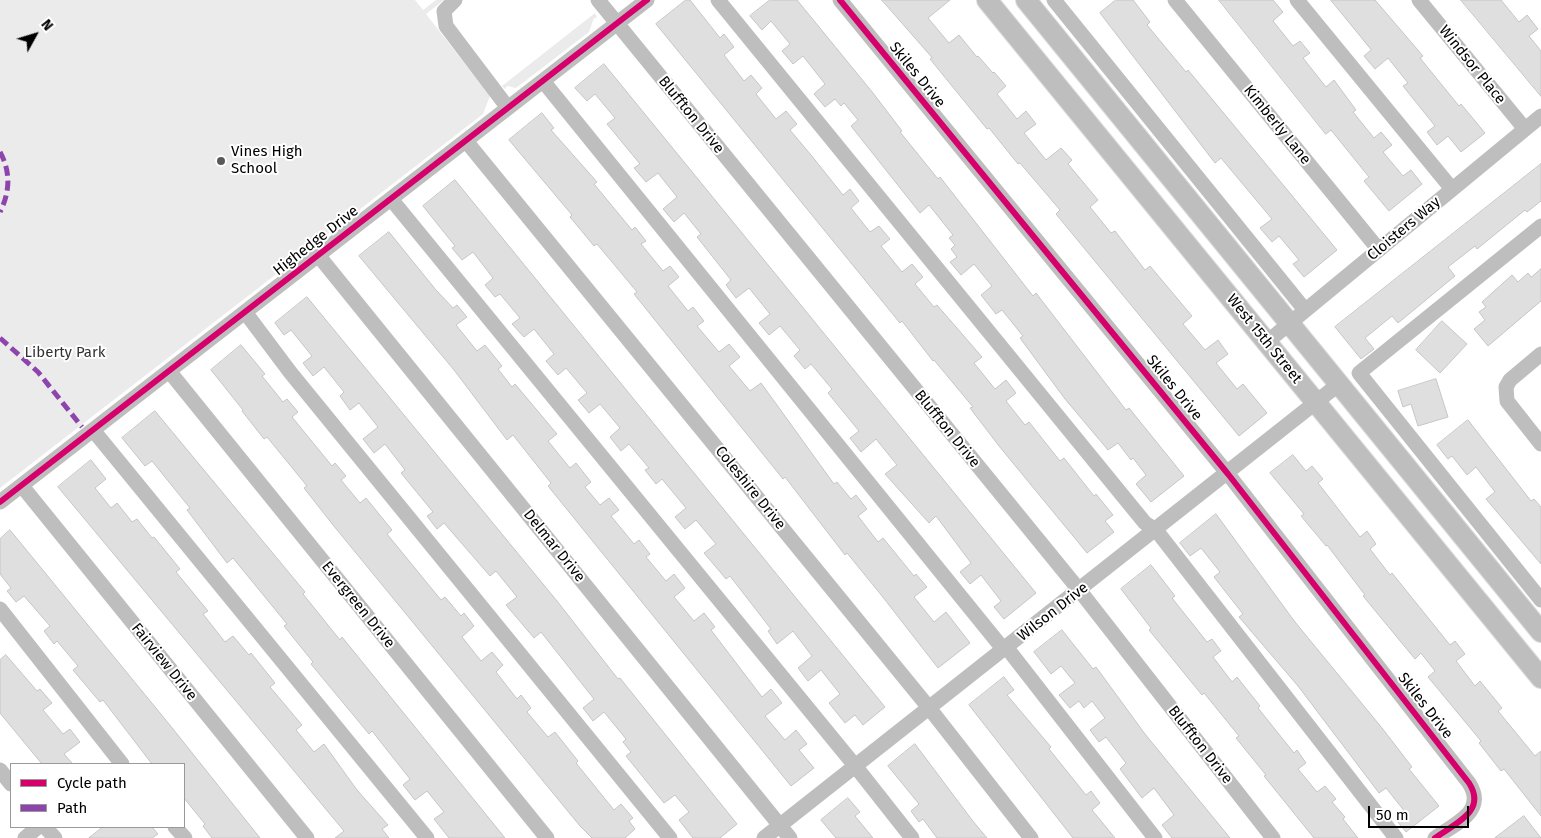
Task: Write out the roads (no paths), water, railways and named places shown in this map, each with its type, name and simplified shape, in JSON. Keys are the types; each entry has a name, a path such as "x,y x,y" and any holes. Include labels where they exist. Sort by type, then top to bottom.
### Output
{"main road":[{"name":"West 15th Street","path":"987,0 1541,678"},
{"name":"West 15th Street","path":"1026,0 1541,632"}],"street":[{"path":"456,0 444,11 446,26 508,108"},
{"name":"Bluffton Drive","path":"598,0 1080,591 1273,838"},
{"name":"Highedge Drive","path":"0,502 647,0"},
{"path":"718,0 1145,523 1156,530 1396,838"},
{"name":"Skiles Drive","path":"840,0 1228,474 1469,782 1474,791 1476,801 1473,809 1436,838"},
{"path":"1054,0 1306,310"},
{"name":"Kimberly Lane","path":"1175,0 1379,250"},
{"path":"1297,0 1452,189"},
{"name":"Windsor Place","path":"1420,0 1525,129"},
{"path":"542,81 1006,649 1155,838"},
{"name":"Cloisters Way","path":"1266,342 1541,116"},
{"name":"Coleshire Drive","path":"466,140 930,709 1031,838"},
{"path":"391,199 912,838"},
{"path":"1541,226 1359,373 1541,600"},
{"name":"Delmar Drive","path":"318,255 790,838"},
{"path":"245,312 328,419 670,838"},
{"path":"1541,354 1510,380 1506,387 1506,401 1541,444"},
{"name":"Evergreen Drive","path":"169,371 547,838"},
{"name":"Wilson Drive","path":"764,838 1080,591 1339,384"},
{"path":"93,430 428,838"},
{"name":"Fairview Drive","path":"22,486 307,838"},
{"path":"0,609 121,763"},
{"path":"0,770 10,783"},
{"path":"25,838 37,828"},
{"path":"175,828 184,838"}],"place":[{"name":"Vines High School","path":"221,161"}],"park label":[{"name":"Liberty Park","path":"65,353"}]}
